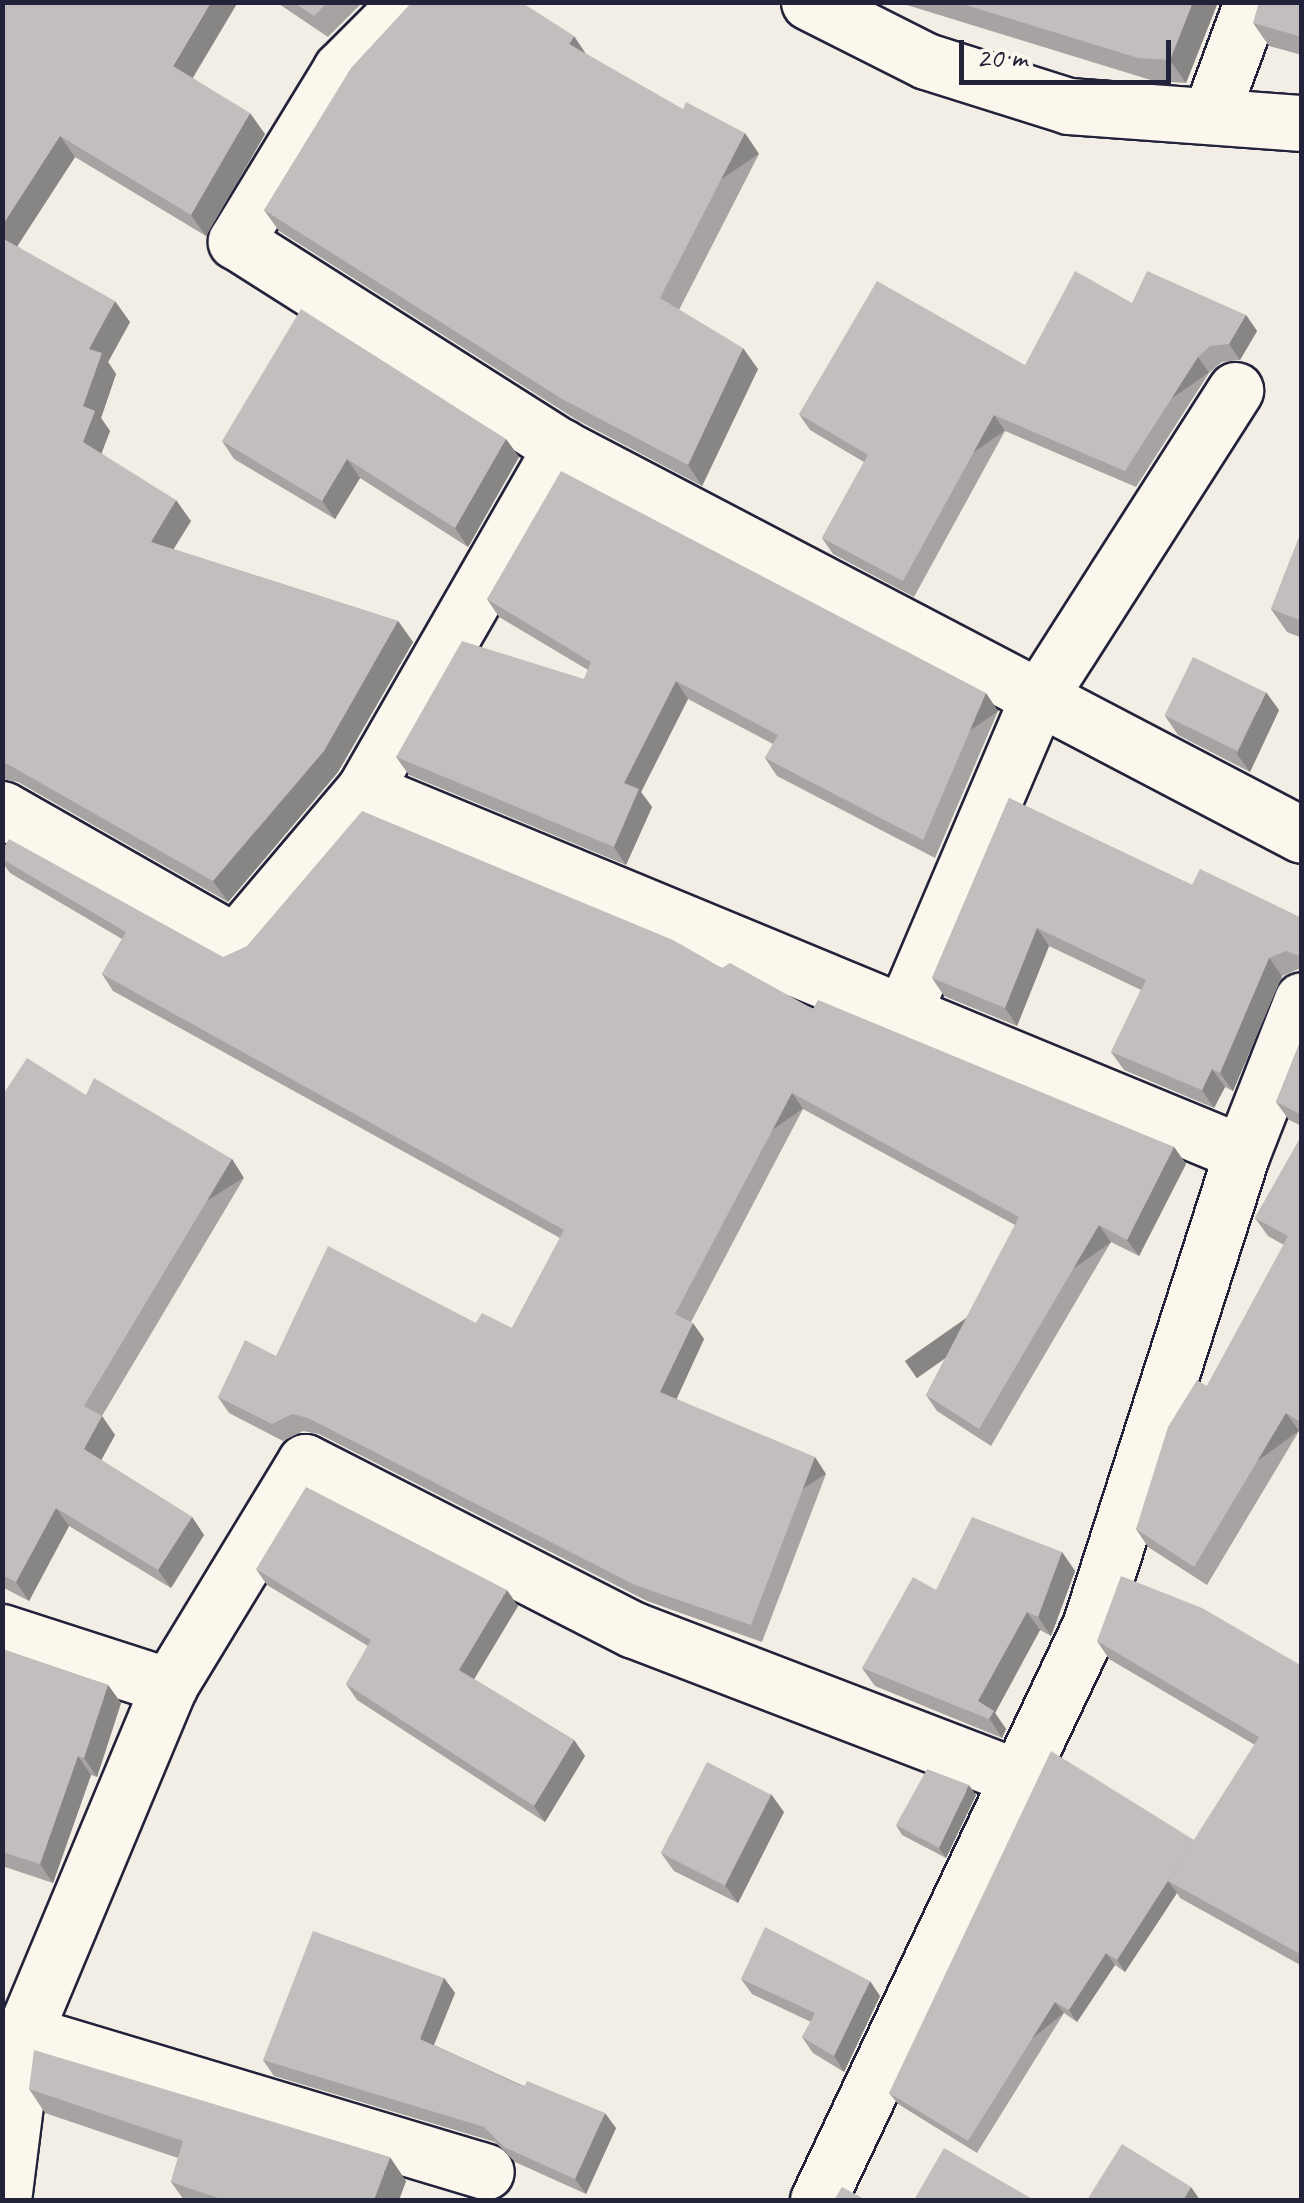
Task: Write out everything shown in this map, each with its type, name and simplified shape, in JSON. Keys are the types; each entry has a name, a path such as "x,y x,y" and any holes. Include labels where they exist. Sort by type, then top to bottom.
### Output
{"street":[{"path":"408,2 341,69 236,241 561,446 974,660 1037,700 1302,835"},
{"path":"808,2 926,61 1070,106 1302,123"},
{"path":"1210,114 1252,2"},
{"path":"906,1009 1037,700 1235,390"},
{"path":"2,810 235,942 364,790 561,446"},
{"path":"364,790 906,1009 1242,1153"},
{"path":"818,2200 1022,1779 1090,1626 1242,1153 1302,1000"},
{"path":"3,2200 24,2034 169,1686 305,1462 634,1630 1022,1779"},
{"path":"2,1632 169,1686"},
{"path":"24,2034 486,2172"}],"building":[{"path":"2,2 211,2 173,66 250,113 191,215 60,136 2,226"},
{"path":"293,2 328,2 314,16"},
{"path":"412,2 521,2 574,36 569,44 683,109 686,102 745,133 660,298 743,348 688,465 562,399 264,210 351,68"},
{"path":"956,2 1193,2 1170,60 1138,58"},
{"path":"1259,2 1302,2 1302,37 1253,23"},
{"path":"2,238 115,301 89,349 102,353 83,406 95,411 83,442 176,500 151,542 398,621 324,751 213,881 2,761"},
{"path":"1075,271 1132,303 1147,271 1246,315 1229,344 1210,346 1198,357 1125,471 994,415 903,581 822,538 868,455 799,414 877,281 1025,365"},
{"path":"301,309 506,439 455,528 347,459 322,501 222,441"},
{"path":"561,471 986,693 923,840 765,758 778,735 676,681 624,783 639,789 614,847 396,757 462,641 584,679 591,662 487,599"},
{"path":"1302,530 1302,621 1271,609"},
{"path":"1193,657 1266,693 1237,751 1165,715"},
{"path":"1009,798 1192,885 1200,869 1302,918 1302,957 1286,951 1269,958 1220,1073 1212,1069 1202,1090 1111,1052 1146,980 1037,928 1005,1008 932,978"},
{"path":"362,811 673,940 722,968 730,963 813,1009 818,1000 1174,1147 1127,1240 1099,1225 979,1429 926,1395 1019,1217 792,1093 675,1314 693,1323 660,1392 815,1457 751,1625 635,1585 308,1418 292,1414 272,1424 218,1397 245,1340 276,1356 328,1246 476,1323 482,1313 512,1328 564,1230 102,974 126,932 2,859 2,850 9,839 223,957 247,946"},
{"path":"1302,1037 1302,1115 1276,1102"},
{"path":"27,1058 86,1095 94,1078 232,1159 84,1406 102,1416 84,1449 192,1517 158,1570 56,1508 16,1582 2,1575 2,1096"},
{"path":"1302,1135 1302,1423 1286,1413 1194,1567 1136,1529 1168,1427 1197,1380 1207,1386 1288,1236 1255,1218"},
{"path":"306,1487 507,1590 459,1670 574,1740 534,1806 346,1684 371,1640 256,1569"},
{"path":"972,1517 1062,1552 1038,1617 1027,1612 978,1701 994,1711 989,1719 862,1668 913,1577 936,1590"},
{"path":"1121,1576 1202,1608 1302,1666 1302,1955 1168,1881 1259,1737 1097,1641"},
{"path":"2,1649 108,1685 84,1758 78,1756 40,1864 2,1852"},
{"path":"1051,1751 1194,1840 1117,1960 1106,1953 1069,2010 1055,2002 968,2141 889,2093"},
{"path":"707,1762 771,1795 725,1886 661,1853"},
{"path":"927,1769 969,1785 939,1848 896,1825"},
{"path":"765,1927 870,1981 834,2056 802,2037 815,2013 741,1979"},
{"path":"313,1931 444,1978 420,2039 524,2087 527,2081 605,2113 575,2179 504,2147 484,2127 263,2060"},
{"path":"34,2050 390,2157 374,2200 224,2200 171,2182 183,2141 29,2089"},
{"path":"1122,2144 1191,2187 1183,2200 1087,2200"},
{"path":"944,2148 1034,2200 914,2200"},
{"path":"842,2187 866,2200 834,2200"}]}
